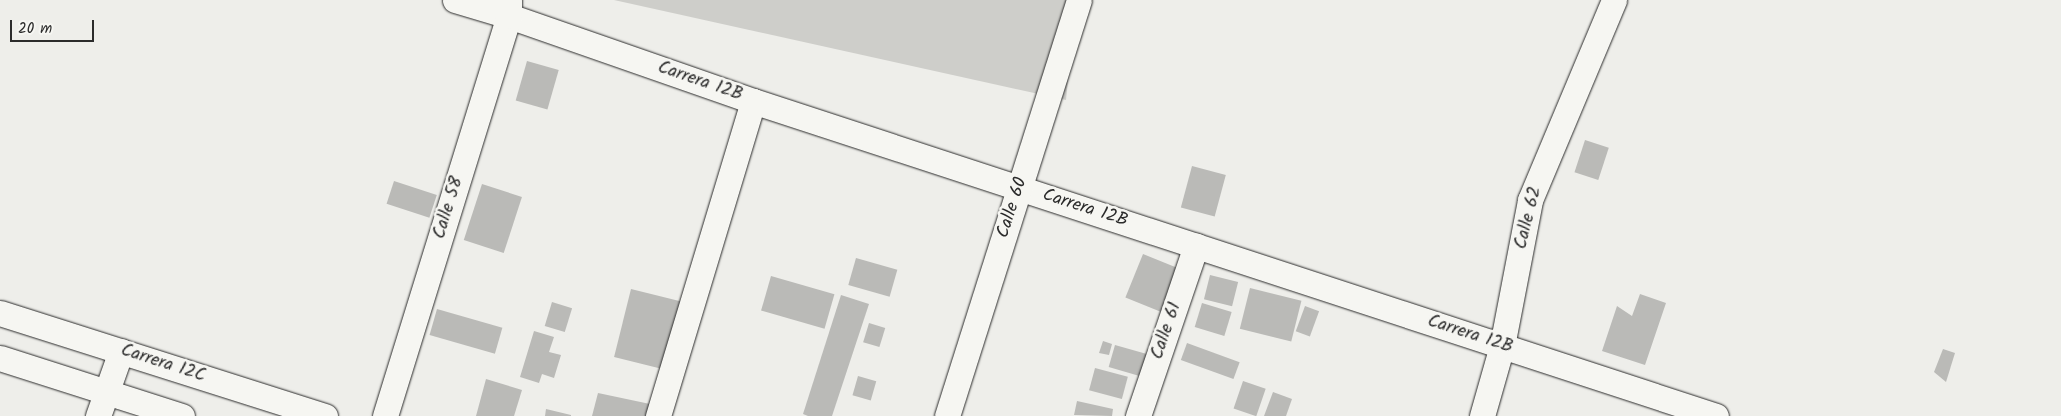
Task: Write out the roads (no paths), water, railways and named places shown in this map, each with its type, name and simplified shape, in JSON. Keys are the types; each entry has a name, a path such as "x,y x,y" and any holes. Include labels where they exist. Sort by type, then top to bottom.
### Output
{"street":[{"name":"Carrera 12B","path":"455,0 509,8 753,101 1716,416"},
{"name":"Calle 60","path":"947,416 1079,0"},
{"name":"Calle 62","path":"1482,416 1502,346 1530,200 1614,0"},
{"name":"Calle 58","path":"385,416 509,8"},
{"path":"658,416 753,101"},
{"name":"Calle 61","path":"1138,416 1196,246"},
{"name":"Carrera 12C","path":"0,313 325,416"},
{"path":"98,416 121,351"},
{"path":"0,358 182,416"}]}
